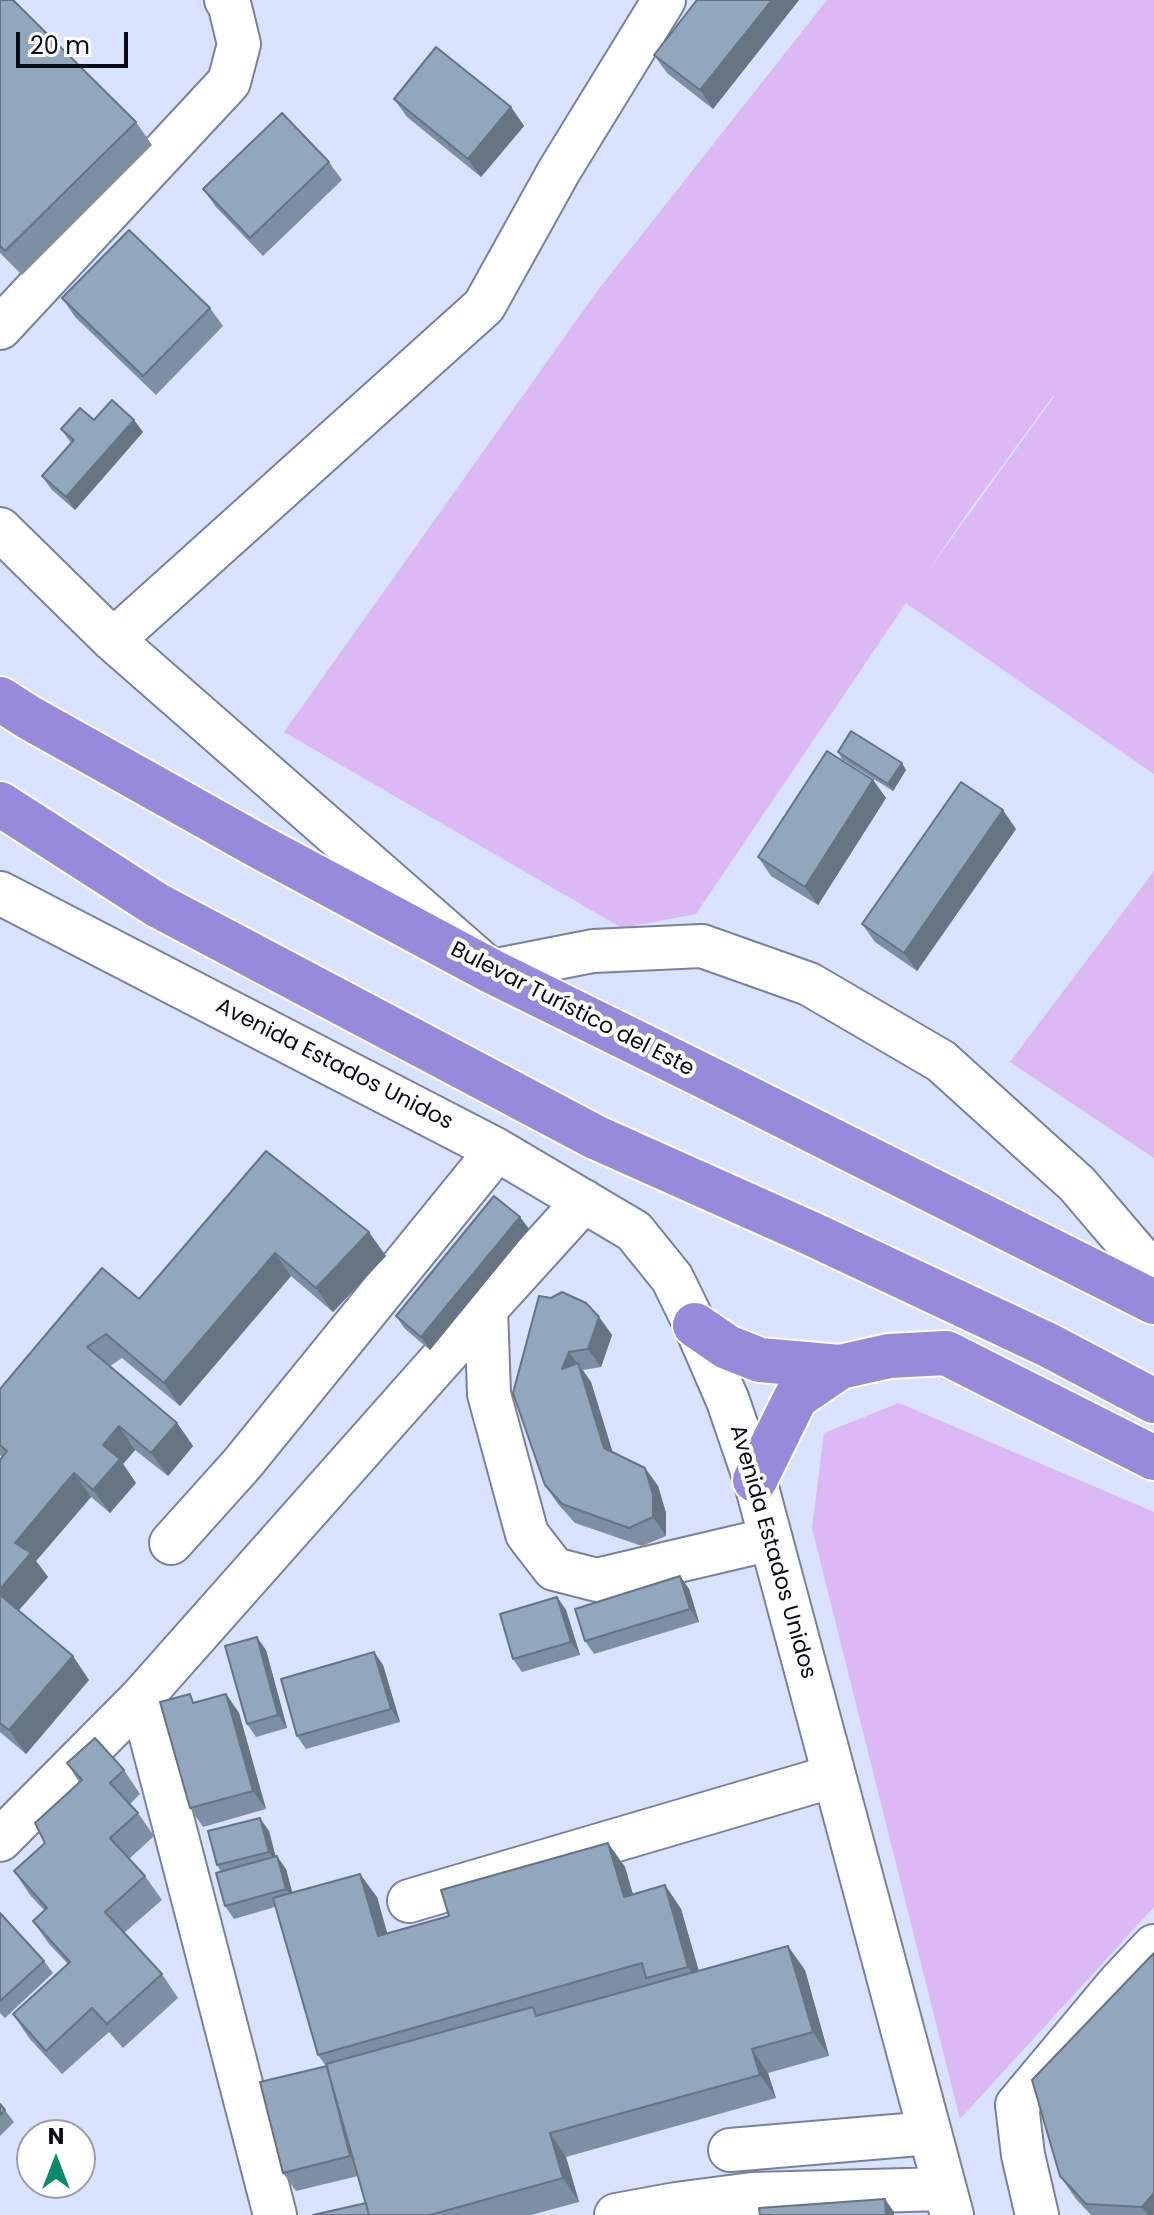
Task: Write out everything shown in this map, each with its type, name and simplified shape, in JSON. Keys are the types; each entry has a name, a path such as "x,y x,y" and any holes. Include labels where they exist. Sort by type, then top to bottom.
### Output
{"highway":[{"name":"Bulevar Turístico del Este","path":"0,699 262,848 491,971 1154,1302"},
{"path":"0,804 157,905 595,1137 1048,1345 1154,1401"},
{"path":"695,1325 727,1347 760,1360 840,1367 889,1356 946,1353 1154,1458"},
{"path":"755,1480 796,1397 840,1367"}],"street":[{"path":"0,328 229,82 239,44 226,0"},
{"path":"113,640 484,306 559,171 664,0"},
{"path":"0,529 113,640 491,971 593,951 702,946 809,984 941,1061 1077,1184 1154,1274"},
{"name":"Avenida Estados Unidos","path":"0,893 497,1150 634,1231 672,1278 728,1401 755,1480 948,2202"},
{"path":"171,1543 242,1464 497,1150"},
{"path":"0,1840 141,1698 584,1201"},
{"path":"486,1309 489,1394 527,1534 554,1569 597,1580 771,1539"},
{"path":"141,1698 275,2215"},
{"path":"409,1901 834,1776"},
{"path":"1037,2215 1023,2155 1017,2105 1154,1946"},
{"path":"730,2150 930,2133"},
{"path":"616,2215 752,2194 948,2202"}],"shaded area":[{"path":"827,0 1154,0 1154,774 906,603 696,914 622,928 284,732 595,294","holes":["1054,397 928,571 968,512"]},
{"path":"1154,871 1154,1158 1010,1062"},
{"path":"899,1403 1154,1512 1154,1907 960,2119 812,1528 824,1433"}],"building":[{"path":"0,0 13,0 136,122 5,251 0,246"},
{"path":"697,0 772,0 700,90 654,55"},
{"path":"436,47 511,107 468,159 394,99"},
{"path":"282,113 329,162 250,238 203,189"},
{"path":"129,230 210,308 143,376 62,298"},
{"path":"112,400 134,420 66,497 42,476 74,440 61,429 80,408 94,420"},
{"path":"851,731 902,763 888,784 838,752"},
{"path":"827,751 873,780 805,887 758,857"},
{"path":"961,782 1003,810 904,953 862,924"},
{"path":"266,1151 369,1232 316,1288 275,1253 164,1383 106,1334 87,1347 177,1423 151,1453 119,1426 103,1445 120,1459 93,1490 74,1473 15,1543 31,1553 0,1589 0,1460 7,1451 0,1445 0,1389 102,1268 139,1299"},
{"path":"494,1196 520,1217 421,1337 396,1316"},
{"path":"562,1292 586,1303 599,1317 588,1349 569,1352 562,1369 578,1363 604,1448 645,1468 653,1495 653,1517 629,1528 562,1504 545,1485 513,1393 539,1296 551,1298"},
{"path":"680,1576 690,1609 585,1641 575,1609"},
{"path":"0,1595 73,1656 9,1730 0,1723"},
{"path":"557,1597 571,1642 513,1659 500,1614"},
{"path":"257,1637 278,1715 247,1724 225,1646"},
{"path":"374,1652 391,1709 297,1736 281,1679"},
{"path":"190,1694 193,1703 226,1694 253,1791 190,1808 160,1702"},
{"path":"95,1738 124,1770 110,1783 138,1813 110,1838 145,1876 105,1912 162,1974 107,2024 92,2008 46,2051 13,2014 70,1962 33,1921 47,1908 14,1871 45,1843 35,1823 82,1780 67,1763"},
{"path":"260,1818 269,1852 217,1865 208,1831"},
{"path":"608,1843 624,1897 665,1885 688,1967 646,1978 642,1963 318,2055 273,1898 360,1874 378,1936 449,1916 441,1890"},
{"path":"277,1856 286,1889 225,1906 216,1873"},
{"path":"0,1913 44,1961 0,2001"},
{"path":"788,1946 813,2032 752,2049 760,2075 550,2133 563,2178 430,2215 369,2215 326,2064 533,2007 536,2016"},
{"path":"1154,1953 1154,2193 1142,2207 1086,2204 1060,2176 1032,2080"},
{"path":"327,2066 350,2156 283,2173 260,2082"},
{"path":"885,2199 886,2215 760,2215 759,2208"},
{"path":"366,2203 369,2215 313,2215"}]}
